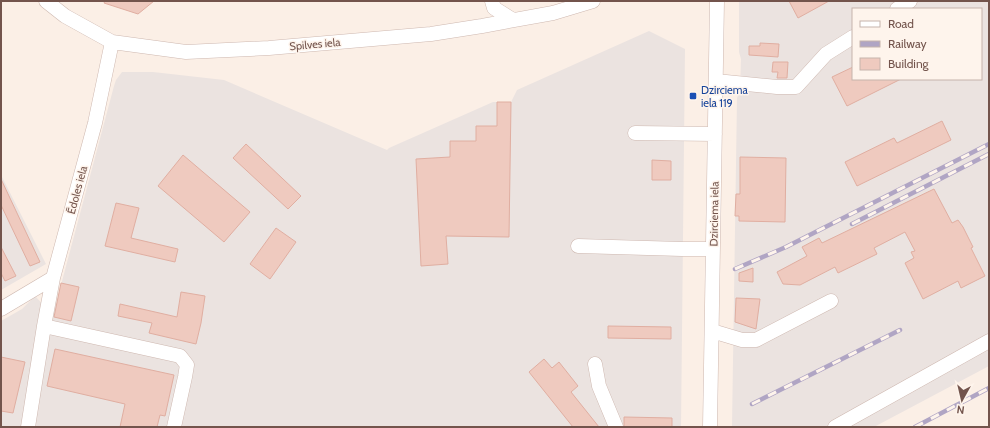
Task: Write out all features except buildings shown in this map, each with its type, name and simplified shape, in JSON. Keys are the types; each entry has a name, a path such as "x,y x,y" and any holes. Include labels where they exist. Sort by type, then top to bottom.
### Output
{"street":[{"name":"Spilves iela","path":"46,1 65,16 112,42 186,52 269,48 431,34 553,13 593,1"},
{"name":"Dzirciema iela","path":"710,427 717,1"},
{"path":"899,8 910,1"},
{"path":"482,26 493,4 513,20"},
{"path":"716,81 777,87 796,87 826,54 852,38"},
{"name":"Ēdoles iela","path":"28,427 53,278 95,123 112,42"},
{"path":"635,133 715,134"},
{"path":"578,246 713,249"},
{"path":"1,309 53,278"},
{"path":"712,331 742,340 756,340 831,301"},
{"path":"44,326 180,356 187,365 186,377 174,427"},
{"path":"834,427 989,341"},
{"path":"594,364 599,386 616,427"}],"shaded area":[{"path":"739,1 989,1 989,366 874,427 732,427 737,98 740,91 741,59 739,52"},
{"path":"649,31 685,49 681,427 1,427 1,321 22,309 35,296 53,315 114,86 116,80 122,72 153,72 224,80 387,150 493,102 511,102 517,90"},
{"path":"1,175 46,264 1,290"}],"railway":[{"path":"735,269 786,247 989,144"},
{"path":"852,224 989,154"},
{"path":"752,404 900,330"},
{"path":"915,427 989,388"}],"place":[{"name":"Dzirciema iela 119","path":"693,96"}]}
